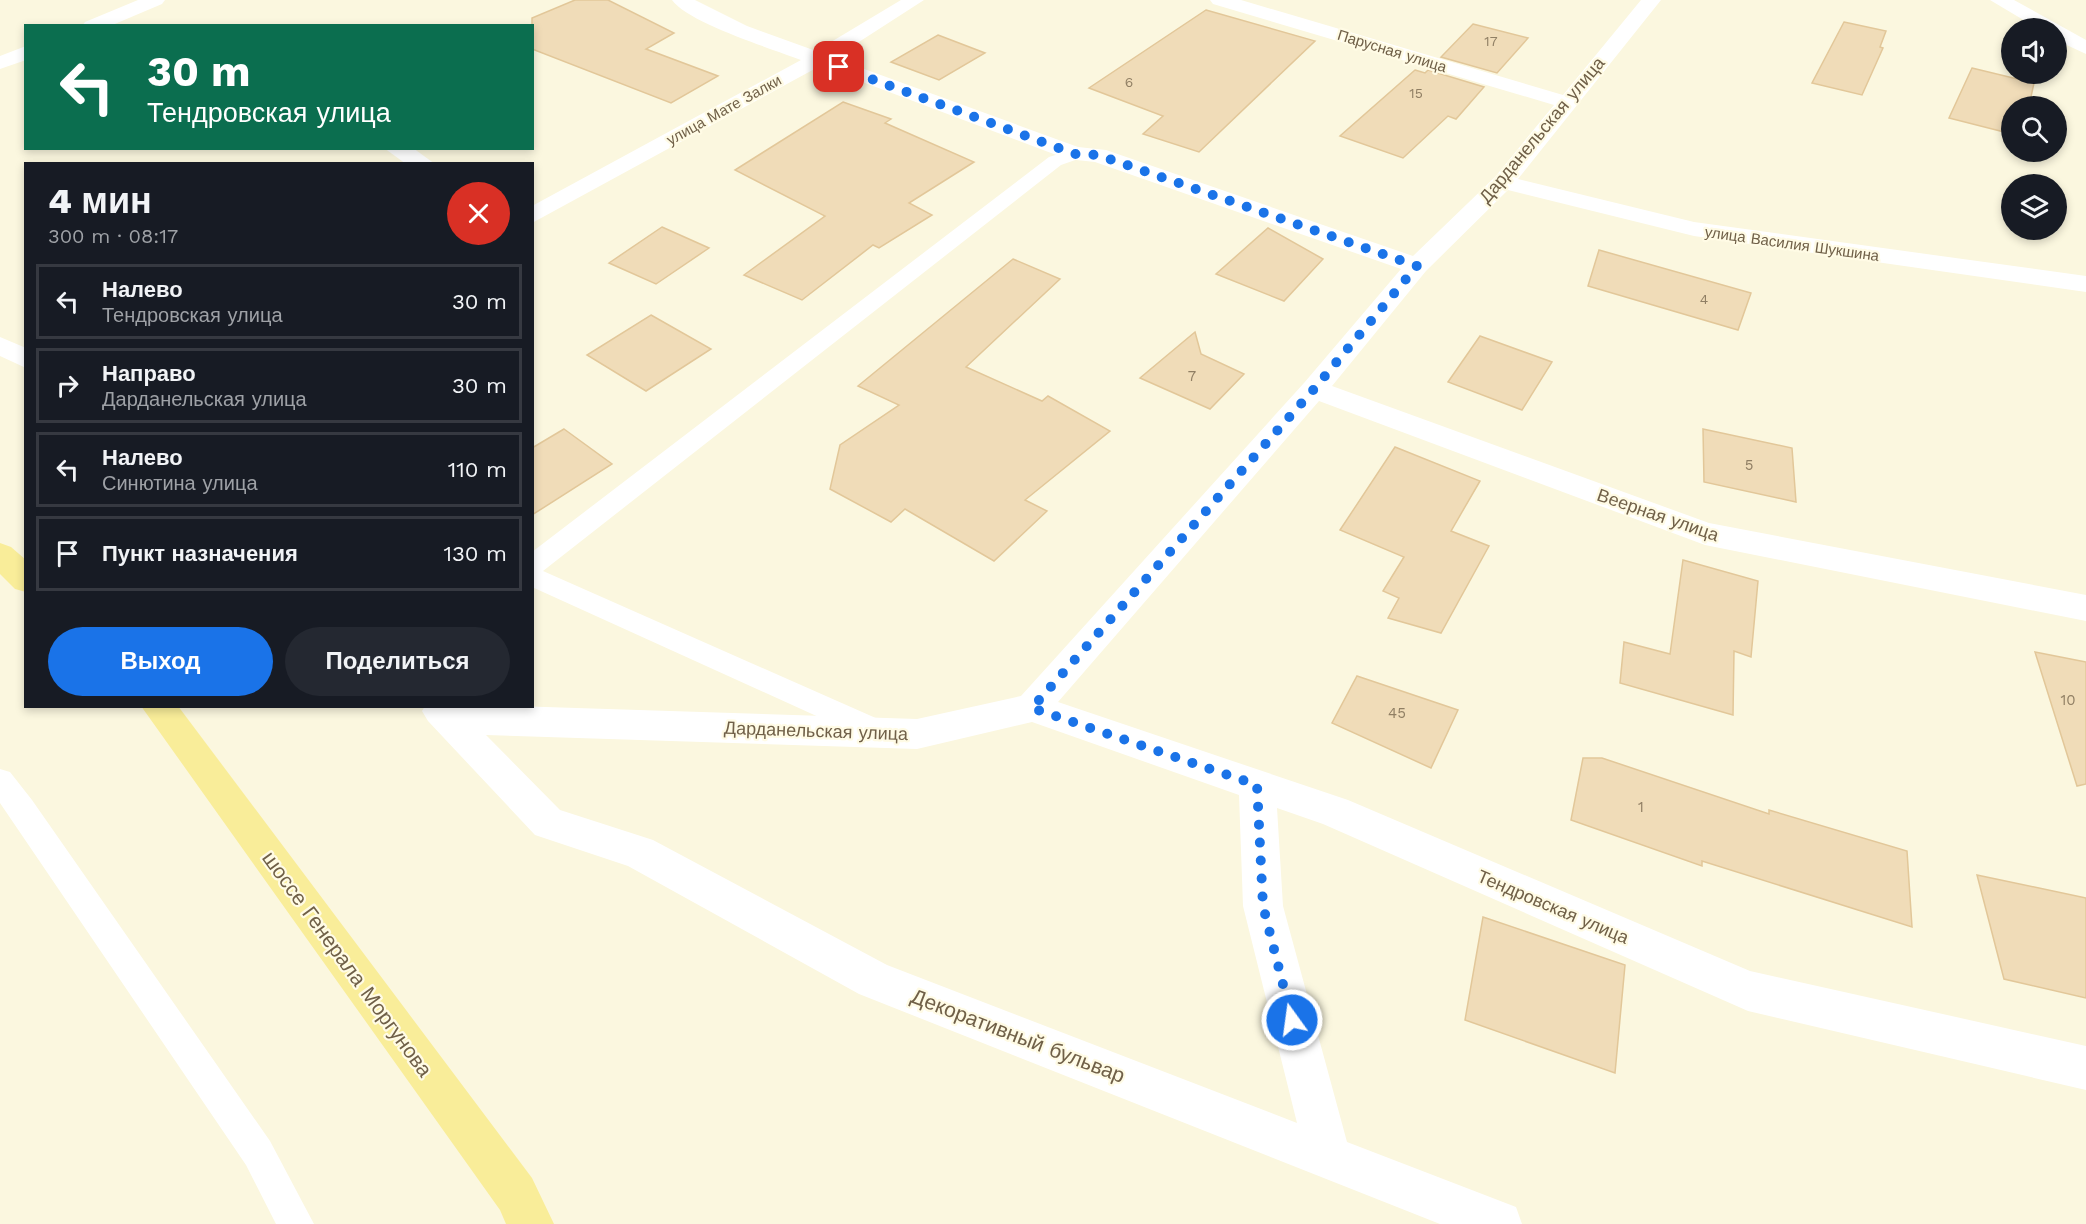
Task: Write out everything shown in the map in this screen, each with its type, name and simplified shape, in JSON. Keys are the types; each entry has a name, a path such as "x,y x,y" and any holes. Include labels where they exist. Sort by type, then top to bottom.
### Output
{"main road":[{"path":"0,555 24,578"},
{"name":"шоссе Генерала Моргунова","path":"159,708 516,1194 531,1224"}],"street":[{"path":"97,24 155,0"},
{"path":"682,0 701,12 740,30 1075,154 1098,155 1417,266"},
{"name":"улица Мате Залки","path":"534,215 818,59 914,0"},
{"name":"Парусная улица","path":"1220,0 1243,3 1565,102"},
{"name":"Дарданельская улица","path":"442,713 918,734 1032,708 1314,389 1417,266 1503,182 1565,102 1651,0"},
{"path":"2000,0 2033,18"},
{"path":"129,11 148,21"},
{"path":"2067,37 2086,48"},
{"path":"0,63 24,53"},
{"path":"399,150 420,162"},
{"name":"улица Василия Шукшина","path":"1503,182 1576,202 1694,229 2086,284"},
{"path":"2051,280 2086,272"},
{"path":"0,345 24,358"},
{"name":"Веерная улица","path":"1314,389 1706,534 2086,608"},
{"name":"Тендровская улица","path":"1032,708 1335,812 1748,992 2086,1068"},
{"name":"Декоративный бульвар","path":"442,713 548,824 639,852 874,980 1499,1224"},
{"path":"1257,785 1263,906 1328,1157"}],"lane":[{"path":"534,564 1056,161 1075,154"},
{"path":"534,577 881,733"},
{"path":"0,781 22,808 252,1143 296,1224"}],"building":[{"path":"575,0 608,0 674,33 646,49 718,76 671,103 534,50 532,18"},
{"path":"1206,10 1315,41 1199,152 1143,134 1163,116 1089,88"},
{"path":"1844,22 1886,31 1880,47 1883,48 1862,95 1812,83"},
{"path":"1473,24 1528,38 1497,73 1441,57"},
{"path":"938,35 985,53 939,80 891,62"},
{"path":"1972,68 2001,75 2001,84 2034,84 2031,96 2001,96 2001,131 1949,118"},
{"path":"1415,70 1425,73 1428,70 1484,87 1456,119 1448,116 1403,158 1340,136"},
{"path":"843,102 891,119 885,123 974,162 909,203 932,215 879,248 873,245 802,300 744,275 825,216 735,170"},
{"path":"662,227 709,248 656,284 609,263"},
{"path":"1268,228 1323,259 1284,301 1216,274"},
{"path":"1599,250 1751,293 1738,330 1588,286"},
{"path":"1013,259 1060,279 966,367 1042,401 1048,396 1110,431 1025,500 1047,511 994,561 905,509 891,522 830,489 840,445 899,405 858,386"},
{"path":"651,315 711,349 646,391 587,355"},
{"path":"1195,332 1201,354 1244,374 1210,409 1140,378"},
{"path":"1480,336 1552,362 1522,410 1448,382"},
{"path":"564,429 612,464 534,514 534,447"},
{"path":"1703,429 1792,448 1796,502 1704,482"},
{"path":"1395,447 1480,481 1451,531 1489,546 1441,633 1388,618 1399,598 1383,591 1404,557 1340,530"},
{"path":"1683,560 1758,581 1751,657 1734,651 1733,715 1620,683 1624,642 1670,654"},
{"path":"2035,652 2086,662 2086,784 2077,786"},
{"path":"1357,676 1458,710 1431,768 1332,723"},
{"path":"1583,758 1602,758 1769,814 1769,810 1907,851 1912,927 1702,861 1702,866 1571,820"},
{"path":"1977,875 2086,898 2086,998 2004,979"},
{"path":"1483,917 1625,965 1615,1073 1465,1020"}],"route":[{"path":"839,67 1075,154 1098,155 1417,266 1314,389 1032,708 1257,785 1263,906 1292,1020"}]}
